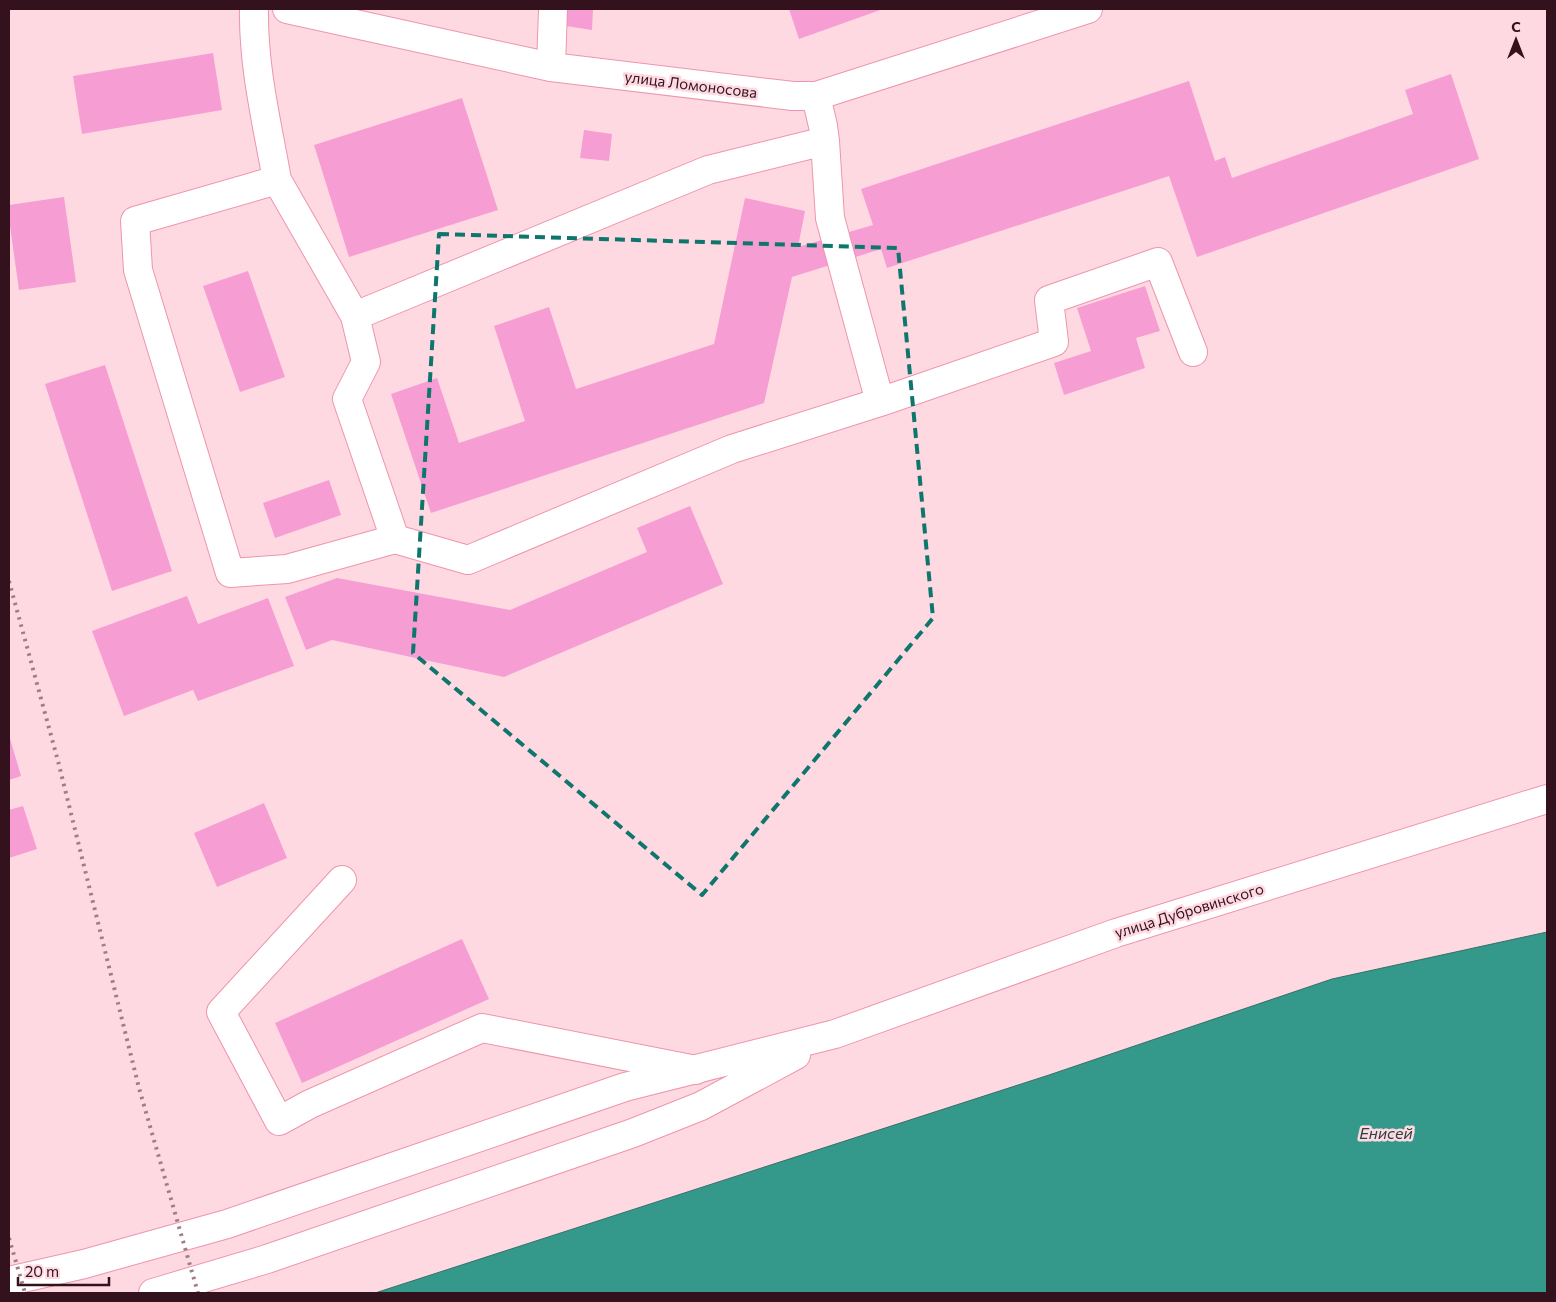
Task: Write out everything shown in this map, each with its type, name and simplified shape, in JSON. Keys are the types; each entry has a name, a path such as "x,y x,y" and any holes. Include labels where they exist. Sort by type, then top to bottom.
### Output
{"main road":[{"path":"254,9 257,67 278,180 355,316 366,362 347,399 394,538"},
{"name":"улица Ломоносова","path":"287,9 551,67 793,96 816,96 1088,9"},
{"path":"551,67 553,9"},
{"path":"816,96 824,126 830,218 880,402"},
{"path":"355,316 708,170 825,141"},
{"path":"278,180 135,221 138,270 230,573 288,569 394,538 468,560 732,449 880,402 1054,342 1049,300 1158,262 1193,352"},
{"name":"улица Дубровинского","path":"835,1034 1116,933 1547,799"},
{"path":"342,880 221,1012 279,1121 310,1104 482,1028 696,1070"},
{"path":"9,1281 84,1264 227,1224 625,1087 835,1034"},
{"path":"154,1293 267,1260 633,1133 701,1106 835,1034"}],"highlighted area":[{"path":"439,234 898,248 933,618 702,895 413,653"}],"water":[{"name":"Енисей","path":"1547,932 1547,1293 375,1293 1049,1075 1332,979"}],"building":[{"path":"567,9 593,9 592,30 566,26"},
{"path":"789,9 883,9 799,39"},
{"path":"213,53 222,110 82,134 73,76"},
{"path":"1451,74 1479,159 1197,257 1169,176 887,268 881,249 792,277 764,403 431,513 391,394 437,378 459,443 525,421 494,326 549,307 576,389 714,344 745,198 805,211 798,247 873,225 861,189 1189,81 1215,161 1225,157 1232,178 1413,114 1405,90"},
{"path":"462,98 498,210 349,257 314,145"},
{"path":"584,130 612,134 609,161 580,158"},
{"path":"64,197 76,282 19,290 9,219 9,205"},
{"path":"248,271 285,377 240,392 203,286"},
{"path":"1145,286 1160,331 1136,338 1145,368 1064,395 1054,363 1091,351 1077,308"},
{"path":"105,365 172,571 112,591 45,384"},
{"path":"329,480 341,515 275,538 263,503"},
{"path":"690,506 723,584 504,677 332,640 306,650 285,597 337,578 510,610 647,552 637,528"},
{"path":"187,596 198,624 268,598 294,666 198,701 193,690 124,716 92,631"},
{"path":"9,735 21,776 9,780"},
{"path":"264,803 287,858 217,887 194,833"},
{"path":"23,806 37,849 9,858 9,810"},
{"path":"462,939 489,999 302,1083 275,1023"}],"railway":[{"path":"9,581 58,761 139,1088 198,1293"},
{"path":"9,1238 25,1293"}]}
